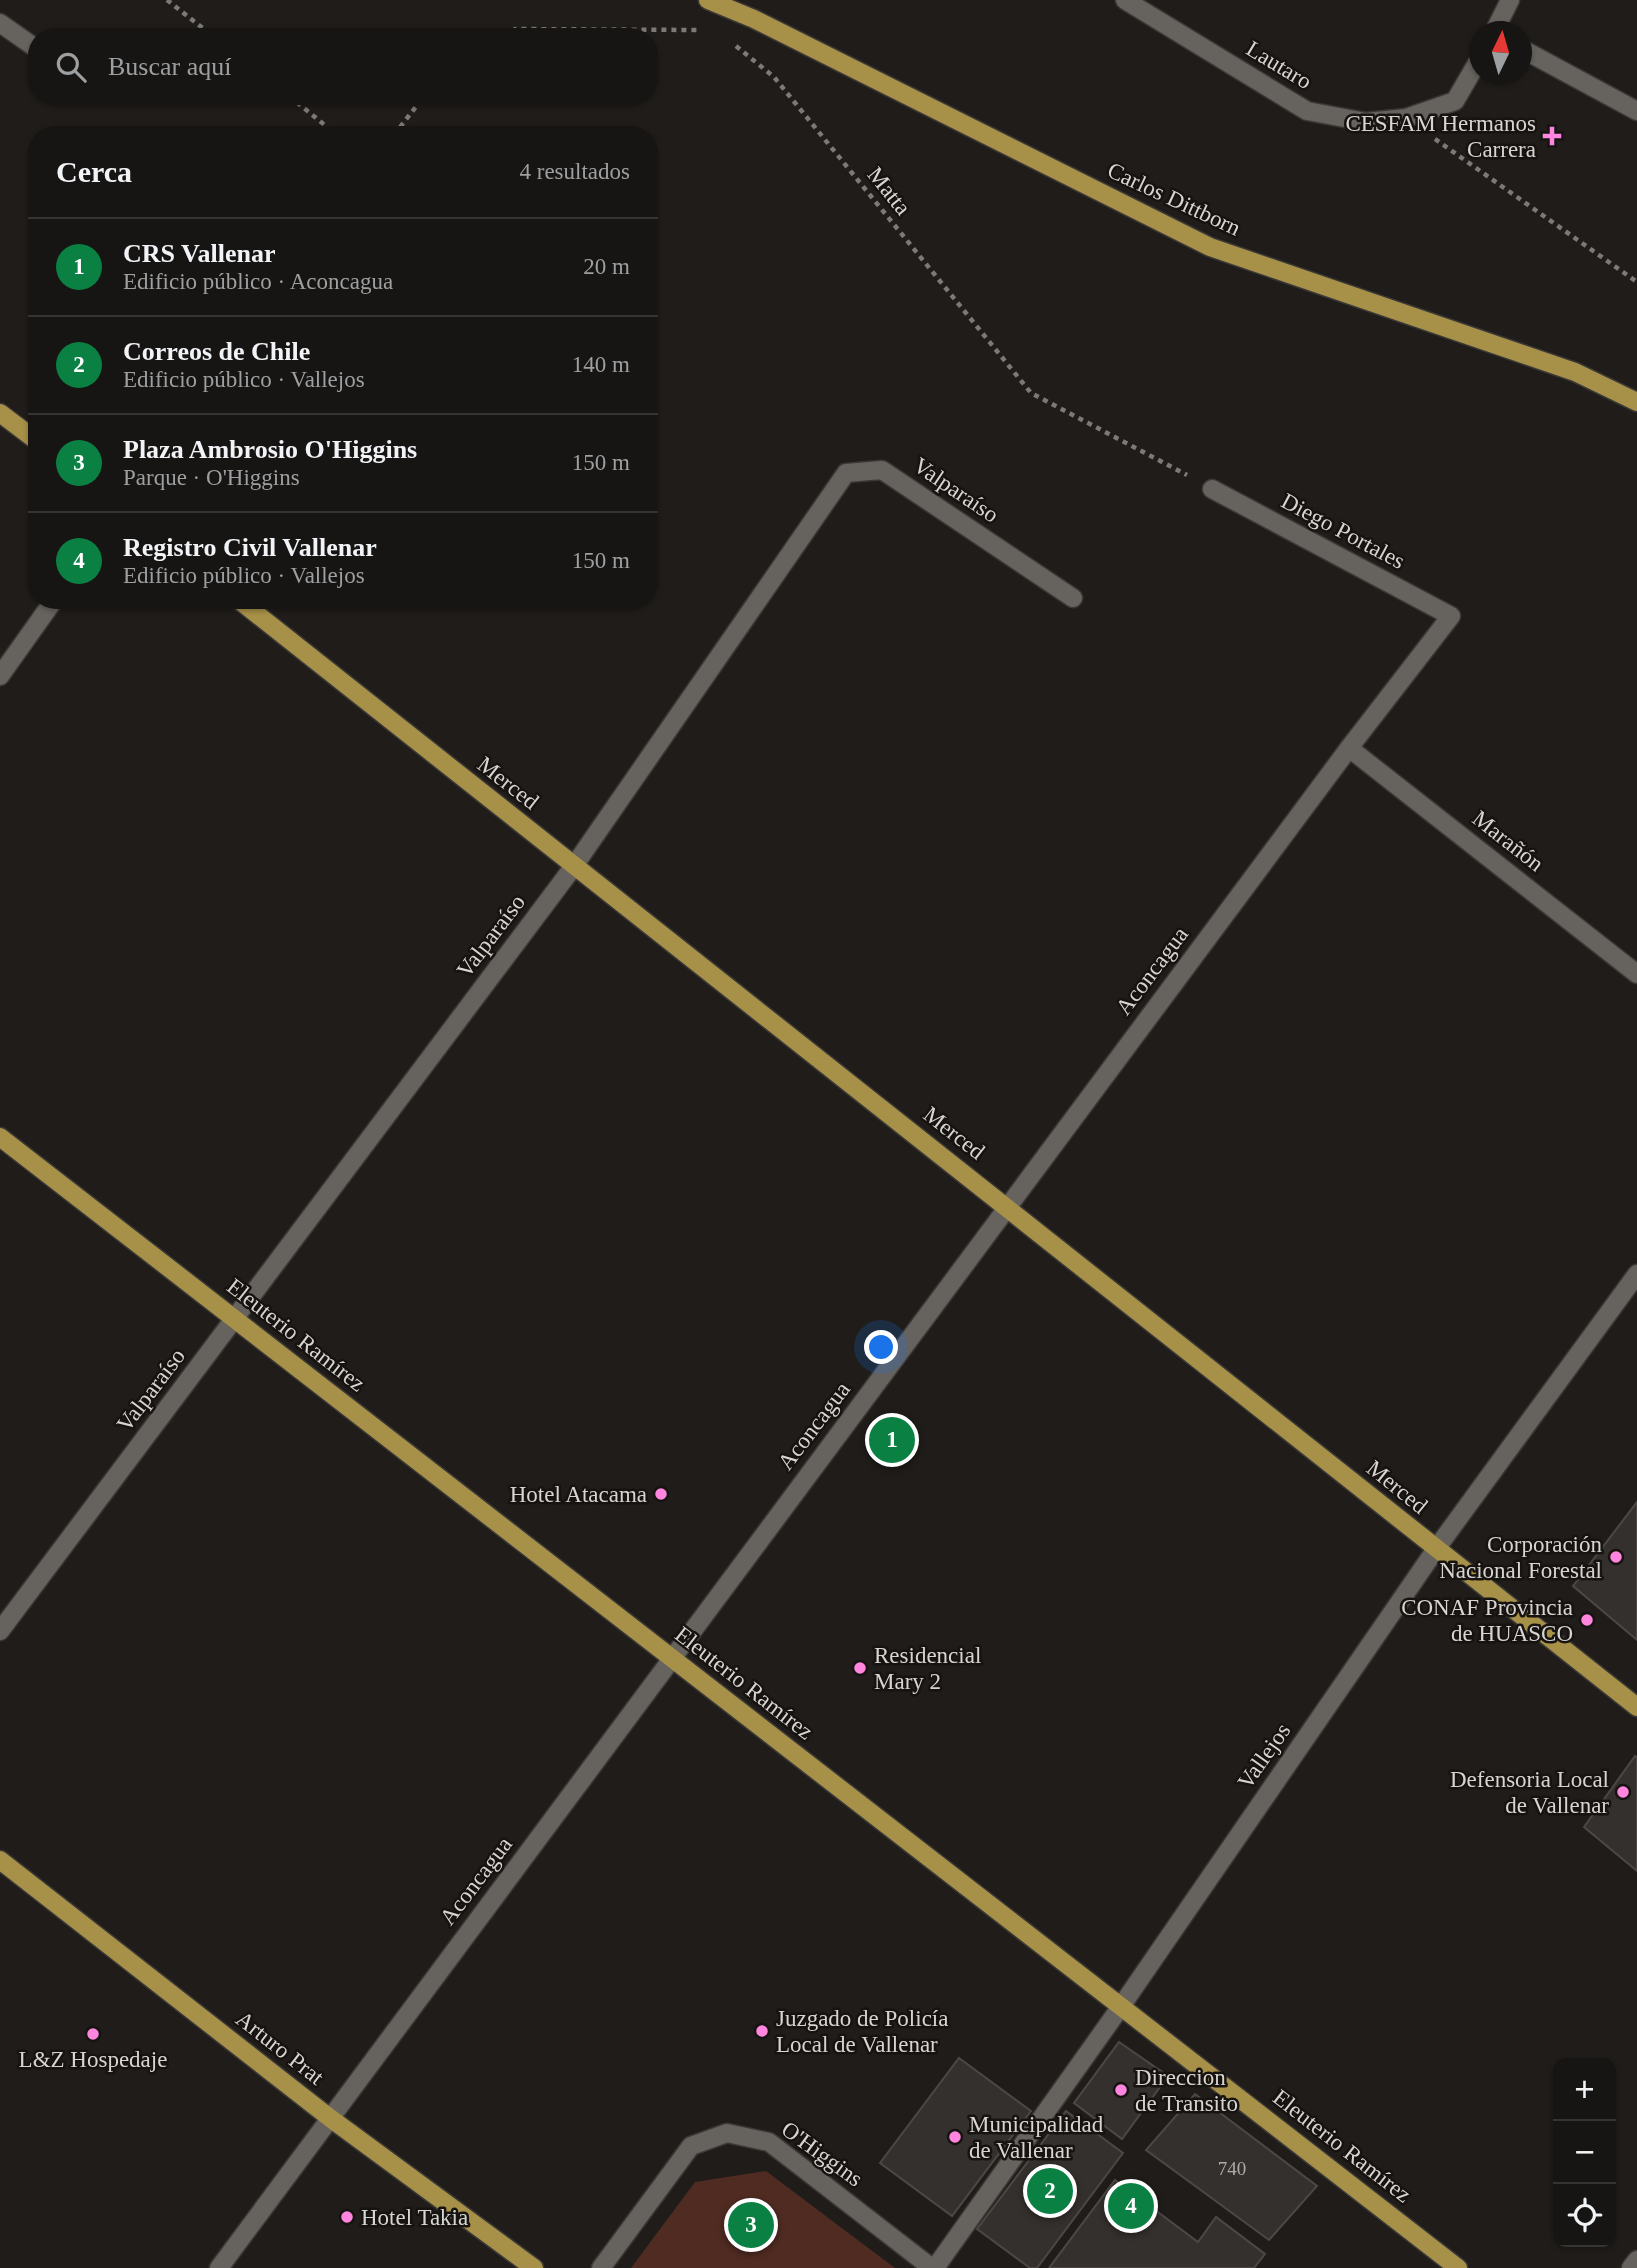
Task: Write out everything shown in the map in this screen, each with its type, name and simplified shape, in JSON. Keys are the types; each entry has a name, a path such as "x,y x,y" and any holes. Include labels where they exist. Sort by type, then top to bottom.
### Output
{"main road":[{"name":"Carlos Dittborn","path":"708,0 754,19 1210,247 1575,372 1637,402"},
{"path":"0,413 28,434"},
{"name":"Merced","path":"250,609 1008,1206 1637,1707"},
{"name":"Eleuterio Ramírez","path":"0,1137 1458,2268"},
{"name":"Arturo Prat","path":"0,1860 330,2118 534,2268"}],"street":[{"name":"Lautaro","path":"1125,0 1307,111 1366,122 1406,118 1455,101 1469,76"},
{"path":"1500,21 1510,0"},
{"path":"0,23 28,43"},
{"path":"1532,56 1637,111"},
{"name":"Valparaíso","path":"0,1631 574,866 846,472 882,470 1073,598"},
{"name":"Diego Portales","path":"1212,489 1451,615"},
{"path":"0,676 48,609"},
{"name":"Aconcagua","path":"219,2268 1349,748 1451,615"},
{"name":"Marañón","path":"1349,748 1637,974"},
{"name":"Vallejos","path":"933,2268 1122,2005 1436,1549 1637,1275"},
{"name":"O'Higgins","path":"601,2268 691,2146 727,2133 769,2142 933,2268"},
{"path":"1631,2268 1637,2260"}],"path":[{"path":"167,0 203,28"},
{"path":"658,30 703,30"},
{"name":"Matta","path":"726,38 774,77 1031,393 1212,489"},
{"path":"300,105 326,126"},
{"path":"401,126 417,105"},
{"path":"1406,118 1637,282"}],"shaded area":[{"path":"766,2171 895,2268 631,2268 695,2182"}],"building":[{"name":"Corporación Nacional Forestal","path":"1637,1502 1637,1640 1573,1586"},
{"name":"Defensoria Local de Vallenar","path":"1635,1756 1637,1757 1637,1871 1584,1827"},
{"name":"Direccion de Transito","path":"1119,2042 1168,2076 1122,2139 1074,2103"},
{"name":"Municipalidad de Vallenar","path":"959,2058 1031,2111 952,2216 880,2163"},
{"path":"1195,2094 1317,2186 1269,2240 1146,2150"},
{"path":"1066,2111 1123,2153 1037,2268 1030,2268 977,2229"},
{"path":"1115,2180 1198,2242 1216,2217 1265,2254 1254,2268 1049,2268"}],"place":[{"name":"CESFAM Hermanos Carrera","path":"1552,136"},
{"name":"CRS Vallenar","path":"892,1440"},
{"name":"Hotel Atacama","path":"661,1494"},
{"name":"Corporación Nacional Forestal","path":"1616,1557"},
{"name":"CONAF Provincia de HUASCO","path":"1587,1620"},
{"name":"Residencial Mary 2","path":"860,1668"},
{"name":"Defensoria Local de Vallenar","path":"1623,1792"},
{"name":"Juzgado de Policía Local de Vallenar","path":"762,2031"},
{"name":"L&Z Hospedaje","path":"93,2034"},
{"name":"Direccion de Transito","path":"1121,2090"},
{"name":"Municipalidad de Vallenar","path":"955,2137"},
{"name":"Correos de Chile","path":"1050,2191"},
{"name":"Registro Civil Vallenar","path":"1131,2206"},
{"name":"Hotel Takia","path":"347,2217"},
{"name":"Plaza Ambrosio O'Higgins","path":"751,2225"}]}
